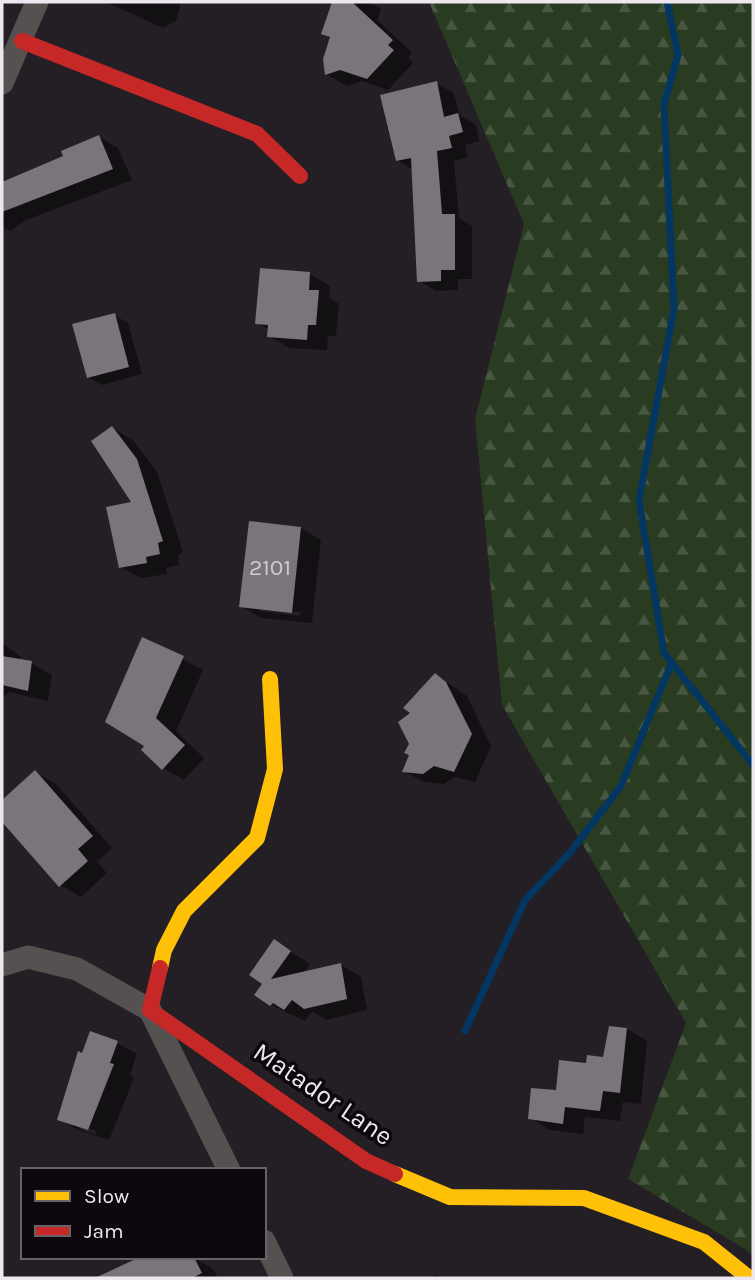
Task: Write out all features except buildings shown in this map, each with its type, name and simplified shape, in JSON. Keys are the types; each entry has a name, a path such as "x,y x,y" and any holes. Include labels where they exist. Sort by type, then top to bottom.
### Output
{"street":[{"path":"2,82 37,2"},
{"path":"22,41 257,134 300,176"},
{"path":"228,1168 150,1010 164,950 184,911 257,838 275,769 270,679"},
{"name":"Matador Lane","path":"2,965 28,957 77,969 150,1010 366,1161 450,1197 584,1198 704,1242 748,1278"},
{"path":"266,1245 282,1278"}],"green space":[{"path":"429,2 753,2 753,1257 748,1251 628,1179 686,1023 502,705 475,419 524,224"}],"waterway":[{"path":"667,2 678,55 664,104 674,309 639,500 664,653 753,765"},
{"path":"465,1031 525,900 569,854 621,786 672,662"}],"traffic: slow":[{"path":"160,968 164,950 184,911 257,838 275,769 270,679"},
{"path":"395,1174 450,1197 584,1198 704,1242 749,1278"}],"traffic: jam":[{"path":"22,41 257,134 300,176"},
{"path":"160,968 150,1010 366,1161 395,1174"}]}
